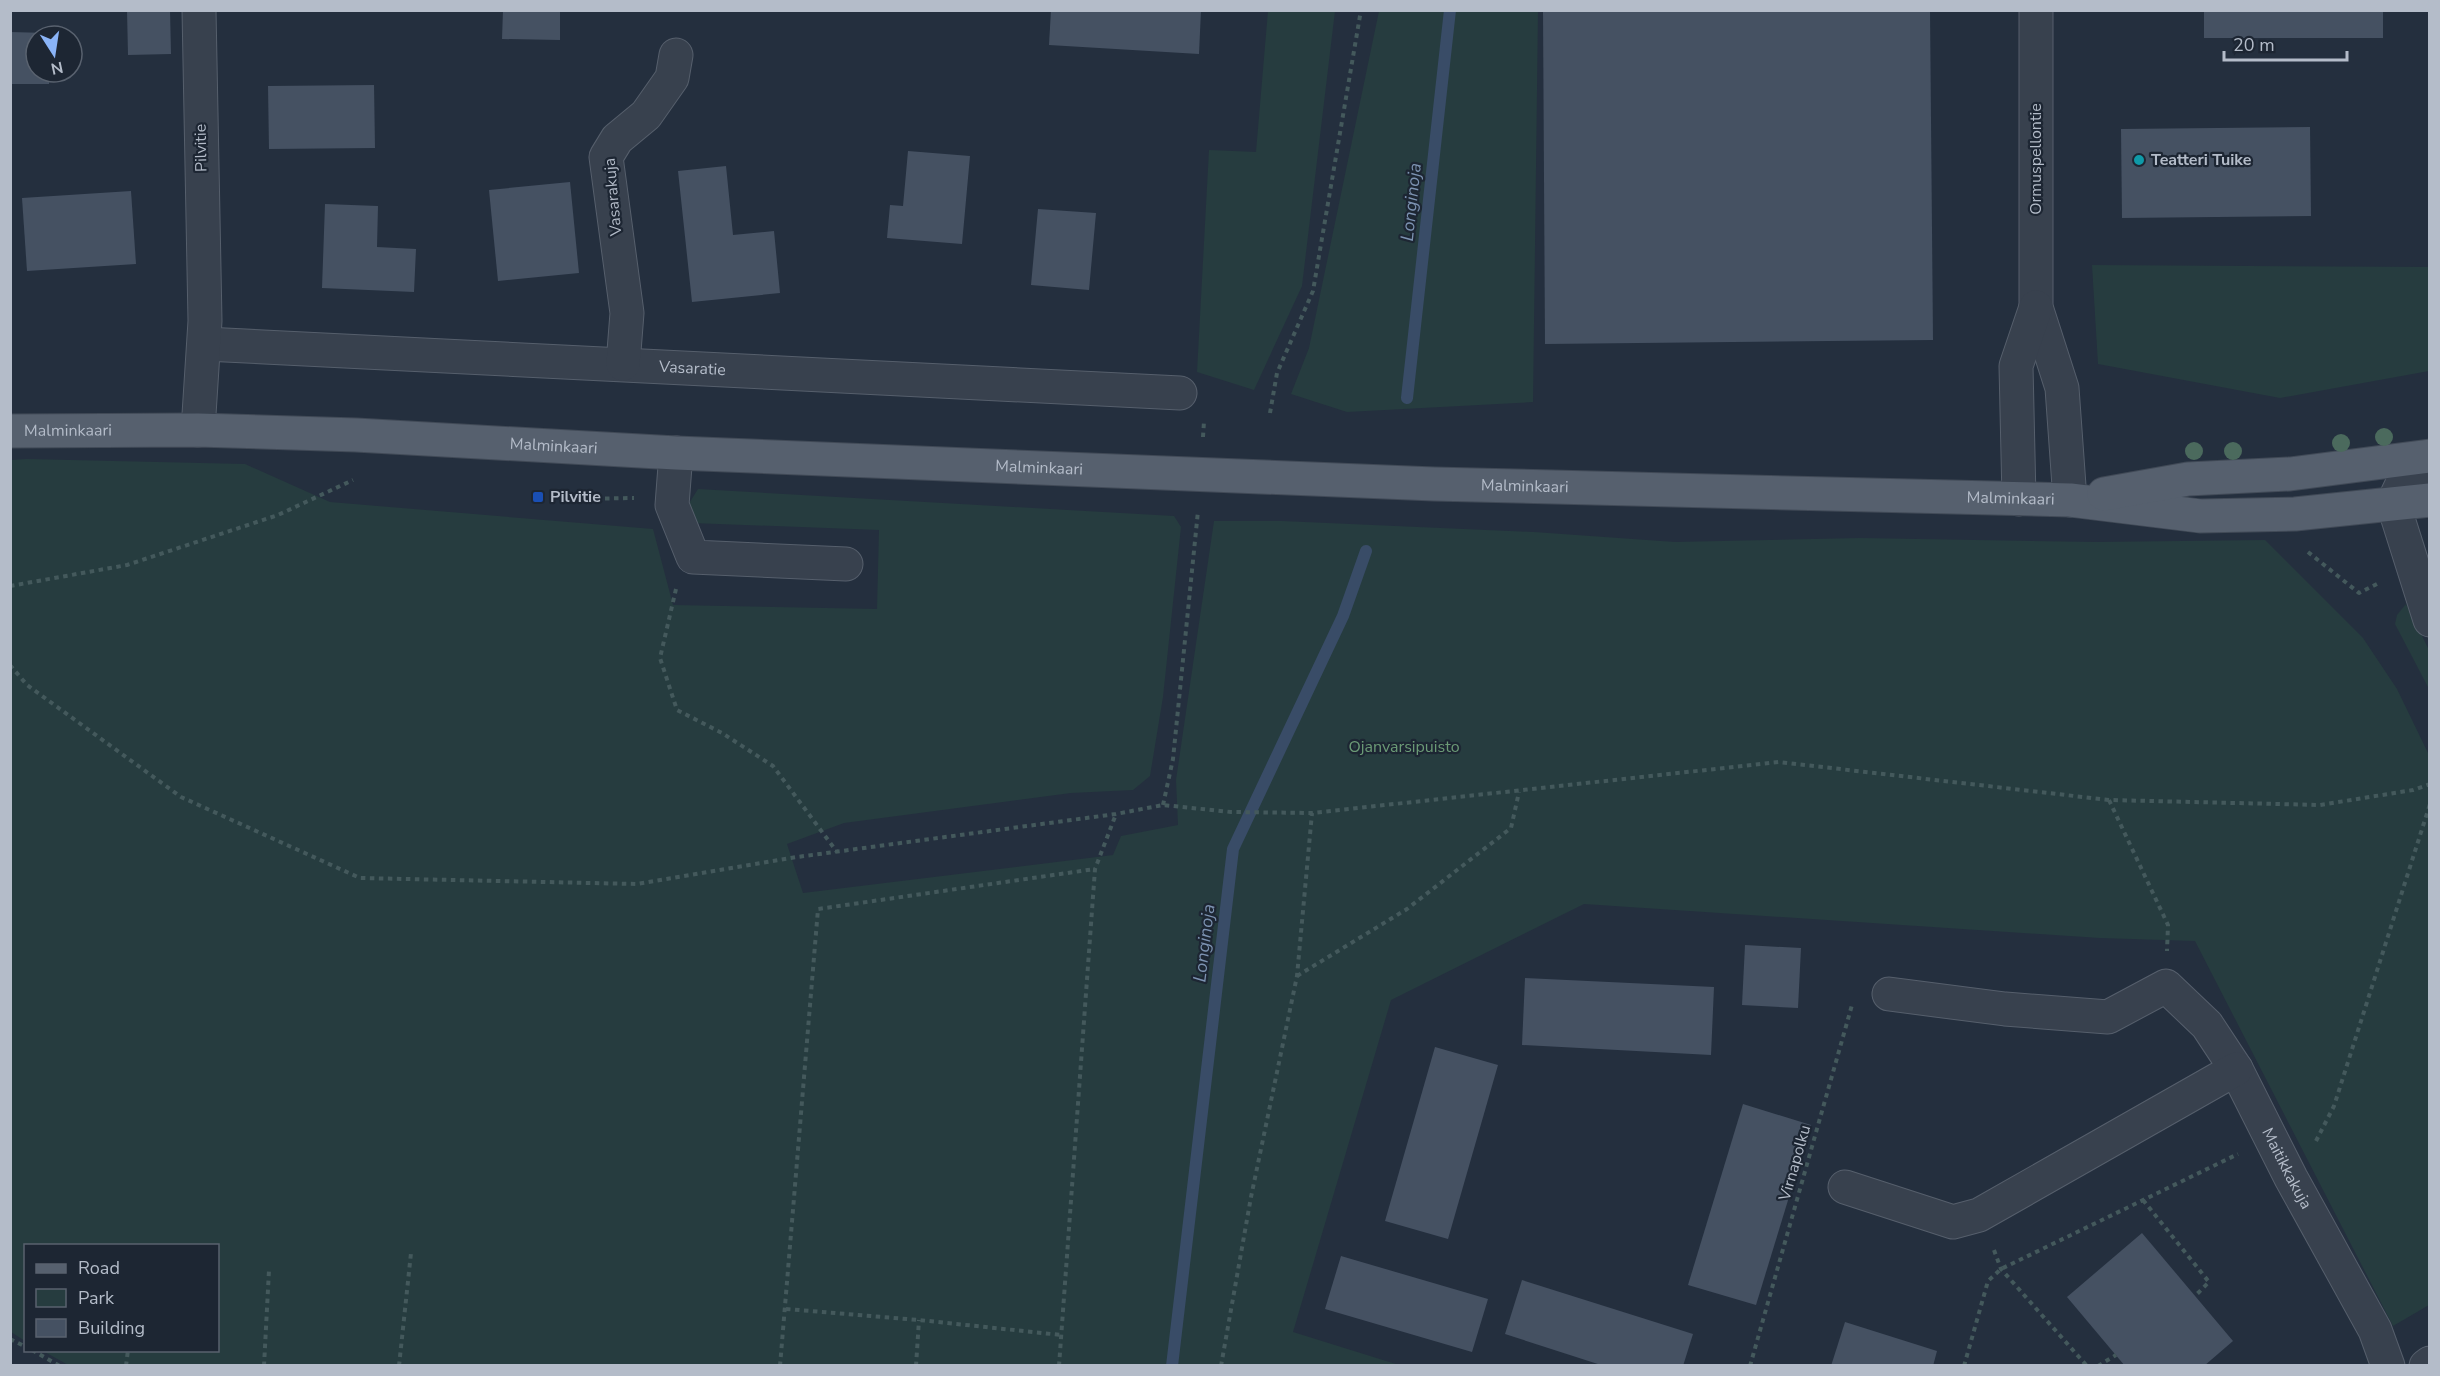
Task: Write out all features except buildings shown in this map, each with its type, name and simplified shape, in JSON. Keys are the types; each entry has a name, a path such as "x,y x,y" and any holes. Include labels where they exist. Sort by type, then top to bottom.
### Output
{"main road":[{"name":"Malminkaari","path":"10,431 198,430 356,435 676,453 1434,484 2070,500 2200,516 2295,514 2430,500"},
{"name":"Malminkaari","path":"2070,500 2188,479 2290,474 2424,463"}],"street":[{"name":"Pilvitie","path":"198,430 205,344 199,10"},
{"name":"Ormuspellontie","path":"2036,10 2036,307 2062,388 2070,500"},
{"name":"Vasarakuja","path":"623,364 627,313 606,157 617,139 646,115 672,78 676,55"},
{"name":"Ormuspellontie","path":"2019,499 2016,366 2036,307"},
{"name":"Vasaratie","path":"205,344 1180,393"},
{"path":"676,453 672,505 693,557 846,564"},
{"path":"2424,463 2393,503 2430,620"},
{"path":"1889,994 2005,1009 2108,1017 2166,986"},
{"name":"Maitikkakuja","path":"2166,986 2207,1025 2236,1069 2375,1330 2388,1365"},
{"path":"1845,1187 1953,1222 1979,1215 2236,1069"},
{"path":"2426,1365 2430,1363"}],"path":[{"path":"1270,413 1277,373 1313,291 1361,10"},
{"path":"10,586 127,565 278,514 353,480"},
{"path":"569,499 645,498 672,505"},
{"path":"1163,805 1173,759 1198,517"},
{"path":"2301,545 2322,566 2359,593"},
{"path":"693,557 673,593 660,658 676,710 722,733 773,766 837,852"},
{"path":"10,665 27,685 182,797 360,878 637,885 837,852 1116,814 1163,805 1231,812 1312,813 1779,762 2109,800 2320,805 2413,790 2430,784"},
{"path":"1297,976 1407,909 1511,828 1519,792"},
{"path":"2109,800 2168,925 2166,986"},
{"path":"2334,1106 2430,804"},
{"path":"1221,1365 1251,1197 1297,976 1312,813"},
{"path":"1059,1365 1095,869 1116,814"},
{"path":"780,1365 818,909 1095,869"},
{"name":"Virnapolku","path":"1750,1365 1853,1004 1889,994"},
{"path":"1964,1365 1988,1281 2001,1269 2271,1138"},
{"path":"2143,1200 2209,1282 2195,1296"},
{"path":"1979,1215 2001,1269 2087,1365"},
{"path":"399,1365 411,1253"},
{"path":"264,1365 269,1270"},
{"path":"786,1309 1061,1335"},
{"path":"916,1365 920,1320"},
{"path":"10,1339 24,1346"},
{"path":"37,1352 60,1365"},
{"path":"2098,1365 2116,1355"}],"green space":[{"path":"1268,11 1335,11 1302,286 1254,390 1197,372 1209,150 1256,152"},
{"path":"1379,11 1538,11 1533,402 1347,412 1291,394 1309,348"},
{"path":"2092,265 2429,267 2429,371 2280,398 2098,364"},
{"name":"Ojanvarsipuisto","path":"11,460 245,464 330,502 653,529 673,605 877,609 879,530 692,523 688,505 698,489 1174,516 1181,527 1163,697 1150,776 1133,790 1071,793 844,823 787,844 803,893 1113,855 1121,836 1178,825 1176,780 1214,521 1282,521 1534,532 1675,542 1860,538 2096,542 2265,540 2363,638 2397,689 2429,755 2429,1305 2393,1326 2195,941 2100,938 1584,904 1391,1000 1293,1332 1399,1365 70,1366 45,1352 219,1352 219,1244 24,1244 24,1340 11,1332"},
{"path":"2406,604 2429,650 2429,689 2395,624 2397,615"}],"waterway":[{"name":"Longinoja","path":"1407,398 1450,10"},
{"name":"Longinoja","path":"1172,1366 1233,849 1343,616 1366,551"}],"place":[{"name":"Teatteri Tuike","path":"2139,160"},
{"name":"Pilvitie","path":"538,497"}]}
